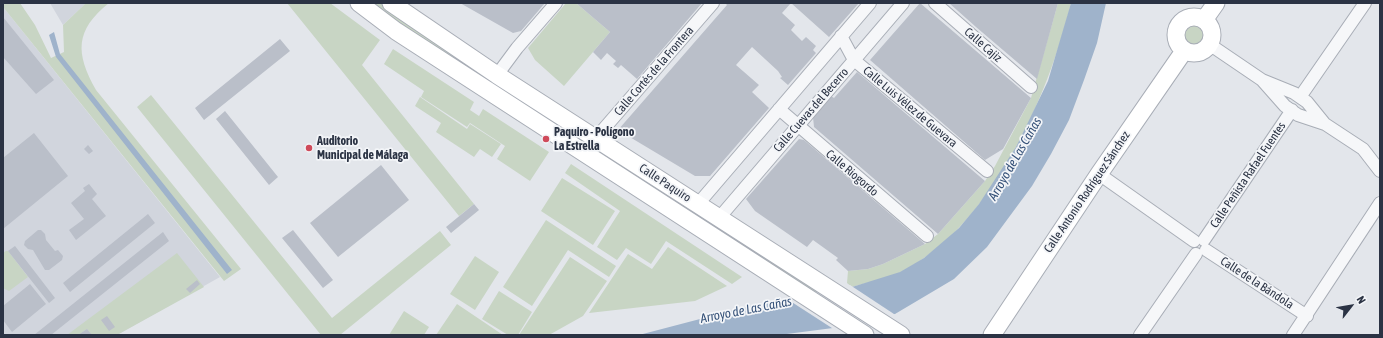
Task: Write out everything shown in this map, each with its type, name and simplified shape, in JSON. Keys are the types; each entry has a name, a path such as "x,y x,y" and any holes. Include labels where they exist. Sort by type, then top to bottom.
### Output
{"main road":[{"name":"Calle Paquiro","path":"359,3 396,31 860,332"},
{"path":"1204,20 1216,3"},
{"name":"Calle Paquiro","path":"401,6 497,75 901,335"},
{"path":"1192,17 1204,20 1211,30 1212,38 1209,44 1201,52 1195,53 1184,51 1178,45 1176,39 1178,25 1182,20 1192,17"},
{"name":"Calle Antonio Rodríguez Sánchez","path":"992,335 1098,174 1184,51"}],"street":[{"path":"497,75 517,48 556,3"},
{"name":"Calle Cortés de la Frontera","path":"595,139 713,3"},
{"name":"Calle Cuevas del Becerro","path":"698,204 870,3"},
{"name":"Calle Cuevas del Becerro","path":"719,218 903,3"},
{"name":"Calle Cajiz","path":"935,3 1031,87"},
{"path":"1300,97 1365,3"},
{"name":"Calle Luis Vélez de Guevara","path":"841,36 854,60 987,171"},
{"path":"1209,44 1262,80 1300,97 1325,124"},
{"path":"1262,80 1285,106 1298,114 1325,124 1363,149 1380,154"},
{"name":"Calle Riogordo","path":"779,109 927,236"},
{"name":"Calle Peñista Rafael Fuentes","path":"1140,335 1292,110"},
{"path":"1363,149 1380,171"},
{"name":"Calle de la Bándola","path":"1098,174 1200,246 1307,316"},
{"path":"1294,335 1380,203"}],"shaded area":[{"path":"50,3 86,3 63,25"},
{"path":"3,7 220,277 117,335 3,335"}],"green space":[{"path":"3,3 20,3 35,25 51,58 64,52 63,25 86,3 109,3 98,13 84,33 82,53 84,65 89,77 96,90 241,269 224,281 3,7"},
{"path":"287,3 330,3 380,40 362,65 474,204 459,216"},
{"path":"370,3 383,3 397,15 578,133 574,139 402,28"},
{"path":"566,3 576,3 610,32 564,86 535,60 528,48"},
{"path":"1058,3 1071,3 1061,40 1048,78 1012,156 989,191 963,224 933,251 901,272 883,279 852,287 847,283 848,271 868,269 883,264 925,244 938,234 985,181 995,166 1031,98"},
{"path":"1193,22 1198,23 1204,29 1204,39 1198,45 1193,46 1188,45 1182,39 1181,34 1182,29 1188,23"},
{"path":"393,49 474,102 470,110 479,116 483,109 549,152 530,181 497,159 505,146 470,123 467,127 421,97 424,91 384,64"},
{"path":"151,95 332,318 440,231 451,245 340,335 321,335 137,107"},
{"path":"420,97 467,129 470,124 501,144 492,157 480,149 474,157 436,132 441,123 415,106"},
{"path":"585,138 820,290 815,293 581,144"},
{"path":"571,164 742,277 732,284 666,241 651,264 626,248 617,260 597,247 620,211 565,173"},
{"path":"562,178 615,211 593,245 541,211"},
{"path":"546,220 616,266 609,277 568,250 532,306 503,287"},
{"path":"668,247 727,286 695,301 589,313 628,254 652,269"},
{"path":"8,251 28,277 9,291 3,288 3,253"},
{"path":"177,253 204,287 117,335 92,335 87,329 78,335 67,335"},
{"path":"475,256 499,272 475,310 450,294"},
{"path":"570,257 607,281 583,316 549,335 519,335"},
{"path":"499,291 532,312 518,335 508,335 482,319"},
{"path":"457,304 503,335 436,335"},
{"path":"404,311 429,327 424,335 389,335"}],"water":[{"name":"Arroyo de Las Cañas","path":"1071,3 1106,3 1097,43 1069,120 1032,186 987,247 954,279 895,314 833,328 779,335 639,335 742,308 852,287 900,272 924,258 959,228 979,204 1016,147 1048,81"},
{"path":"54,32 60,54 232,270 227,274 56,57 49,35"}],"pier":[{"path":"850,285 897,316 835,330 787,299"}],"building":[{"path":"460,3 545,3 521,31 513,33"},
{"path":"576,3 702,3 637,79 621,65 618,68 613,64 616,61 607,53 601,60 593,52 610,32"},
{"path":"725,3 791,3 782,13 795,25 791,30 802,41 806,37 816,46 813,50 816,53 788,85 780,78 782,77 778,71 752,47 736,65 759,85 752,92 769,108 710,176 695,176 618,130 727,5"},
{"path":"791,3 859,3 829,37"},
{"path":"920,3 1031,98 1003,149 985,160 870,60"},
{"path":"949,3 1058,3 1037,79 976,27"},
{"path":"3,17 54,80 36,94 3,57"},
{"path":"280,39 290,51 204,120 195,108"},
{"path":"857,72 985,181 938,234 814,127 813,117 831,96 834,98"},
{"path":"225,111 278,177 269,185 216,119"},
{"path":"34,133 68,176 3,229 3,158"},
{"path":"799,139 804,140 925,244 883,264 868,269 848,271 836,260 838,258 813,240 807,247 755,211 746,199"},
{"path":"88,145 93,151 89,154 84,149"},
{"path":"381,165 409,200 338,257 310,223"},
{"path":"89,184 97,194 92,199 106,216 76,240 69,230 84,219 71,203 85,191 83,188"},
{"path":"474,204 479,210 451,233 446,227"},
{"path":"148,214 155,223 70,292 63,283"},
{"path":"38,230 41,230 45,234 46,240 55,251 58,250 63,256 62,260 49,270 45,270 33,250 28,249 24,245 25,241"},
{"path":"293,230 333,280 323,288 282,238"},
{"path":"163,232 169,241 51,335 34,335"},
{"path":"15,246 55,298 49,303 8,251"},
{"path":"197,280 200,284 190,293 186,289"},
{"path":"30,284 46,304 12,332 3,320 3,306"},
{"path":"107,316 115,327 109,331 101,320"},
{"path":"87,329 92,335 78,335"}],"place":[{"name":"Paquiro - Polígono La Estrella","path":"546,139"},
{"name":"Auditorio Municipal de Málaga","path":"309,148"}]}
